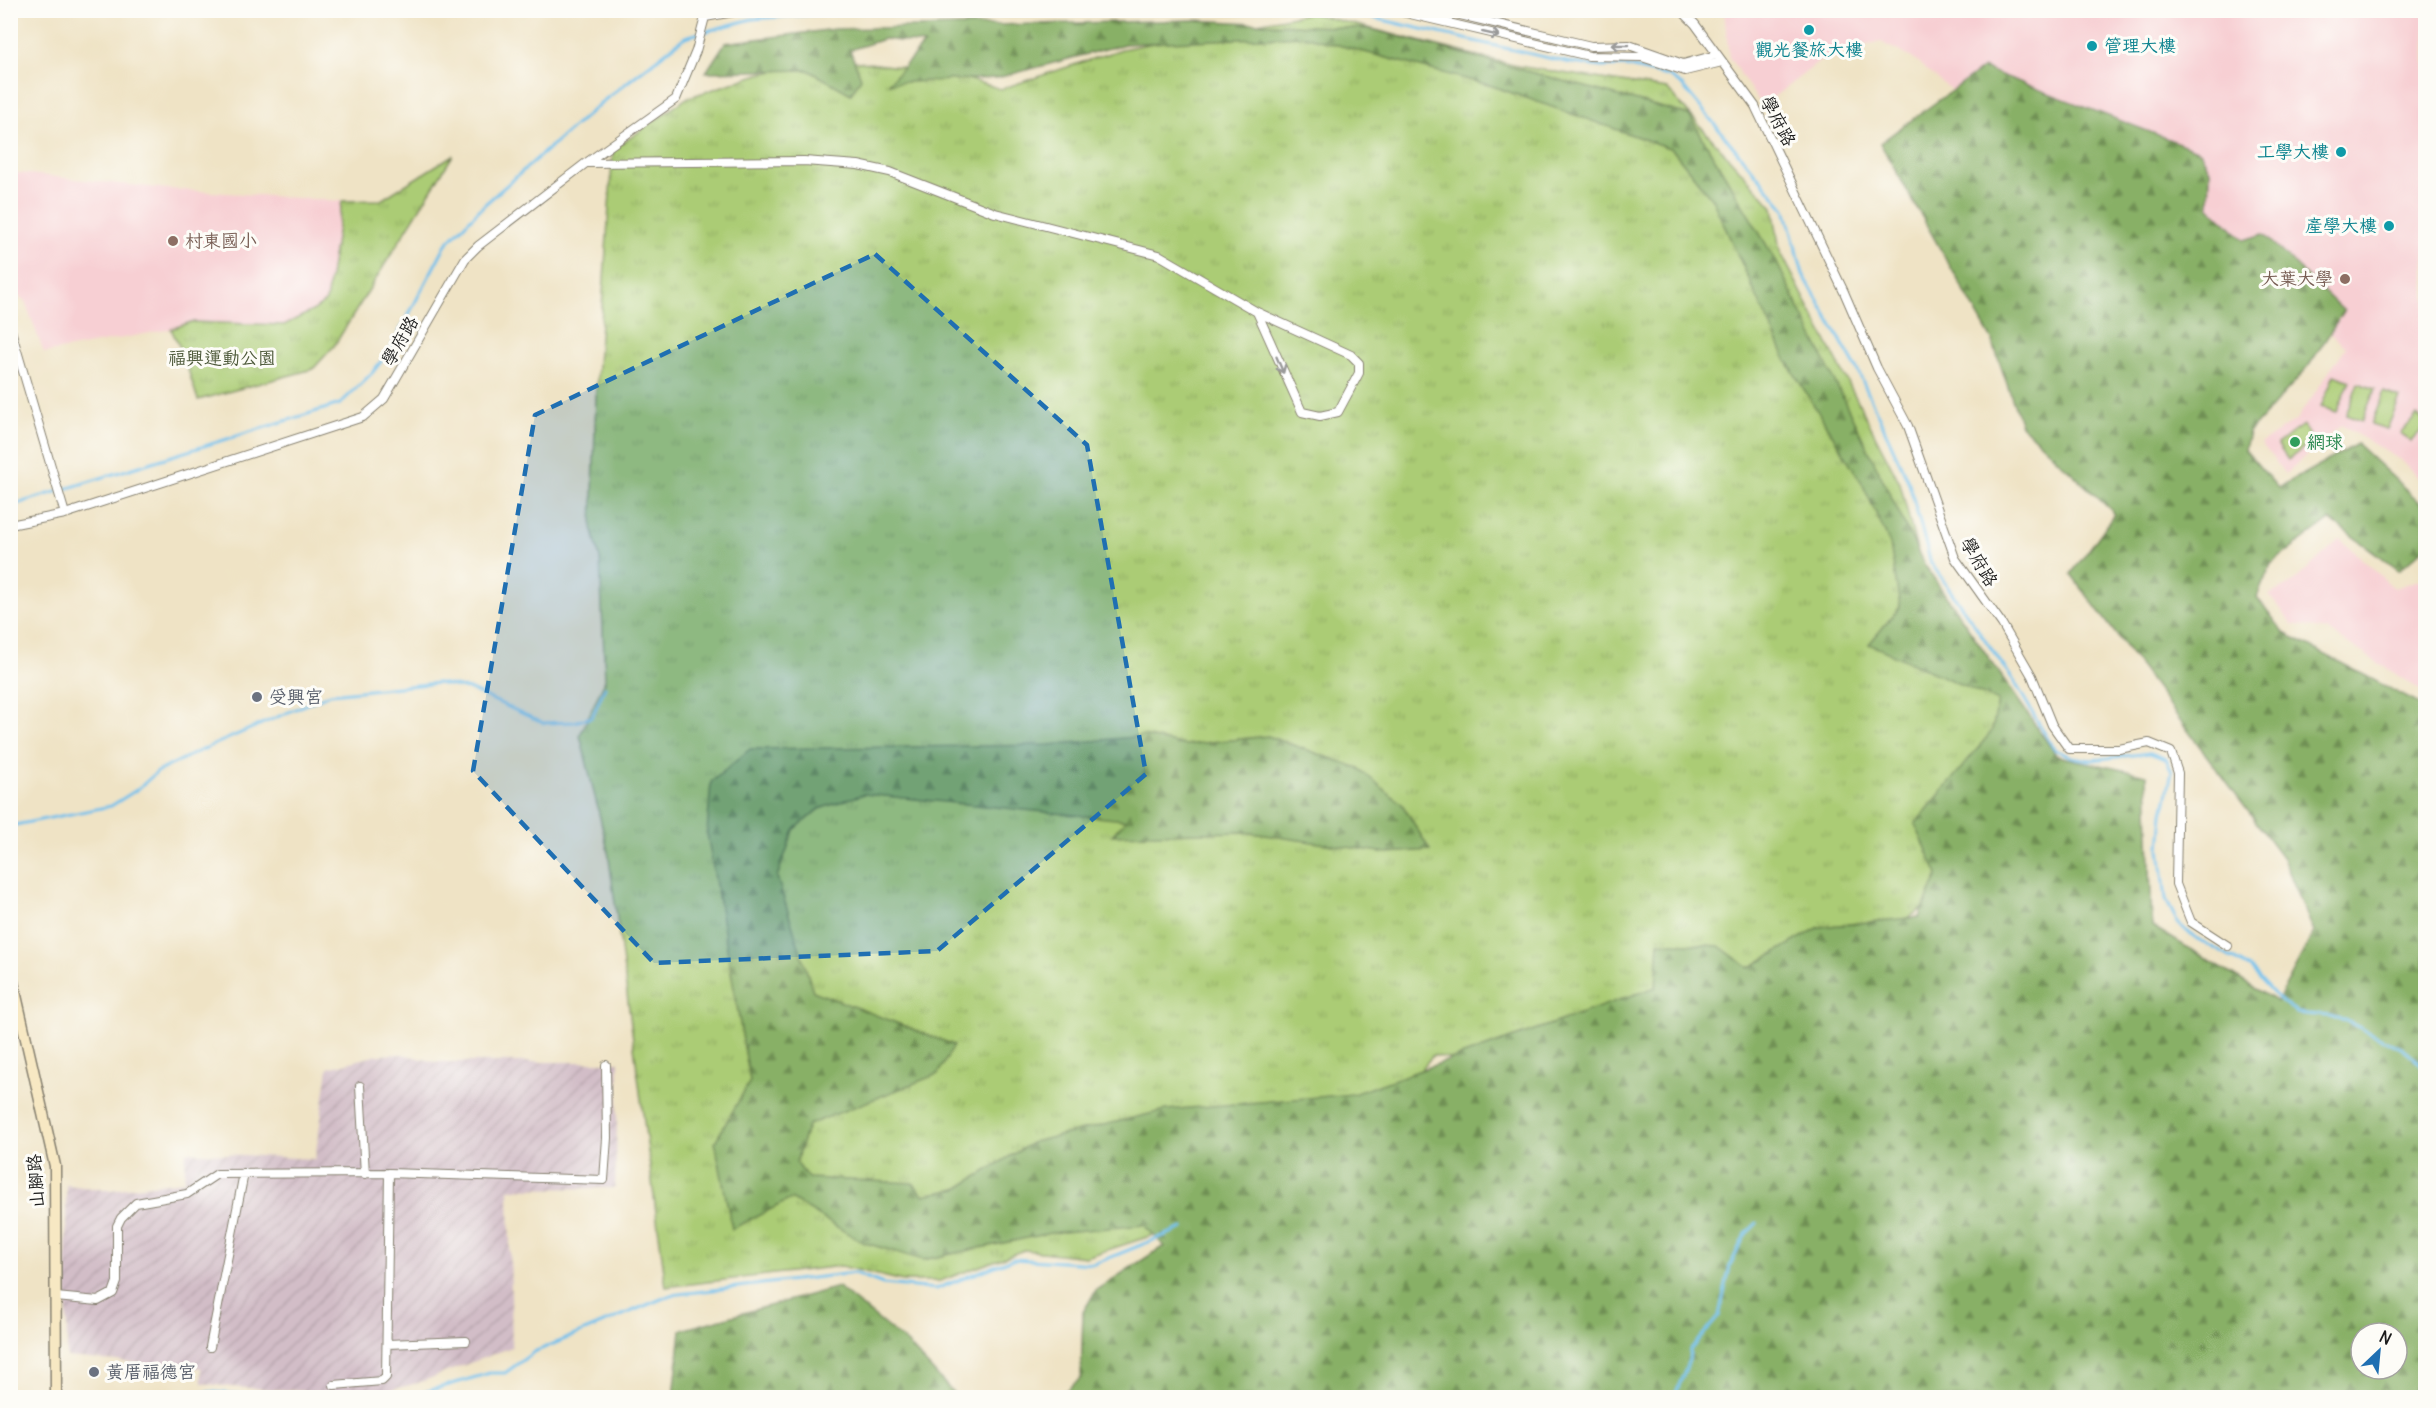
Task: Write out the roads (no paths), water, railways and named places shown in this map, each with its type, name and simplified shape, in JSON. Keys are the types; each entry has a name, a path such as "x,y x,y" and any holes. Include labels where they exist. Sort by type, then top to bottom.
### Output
{"main road":[{"name":"山腳路","path":"10,969 55,1166 56,1397"}],"street":[{"name":"學府路","path":"10,525 65,514 363,417 384,399 465,259 478,246 586,163 676,99 696,51 707,14 745,10"},
{"path":"1393,10 1588,56 1641,57 1685,70 1719,58"},
{"path":"1439,10 1591,46 1629,45 1683,64 1719,58"},
{"name":"學府路","path":"1681,10 1695,24 1755,106 1839,281 1877,368 1908,426 1955,558 2002,624 2032,676 2052,725 2061,740 2069,748 2119,749 2149,743 2171,752 2178,773 2176,884 2191,922 2228,946"},
{"path":"586,163 804,161 858,165 890,172 995,213 1159,255 1257,312 1351,355 1359,363 1359,373 1338,412 1320,416 1302,412 1257,312"},
{"path":"10,327 65,514"},
{"path":"56,1297 98,1301 113,1293 117,1282 117,1226 121,1218 136,1203 187,1194 217,1174 389,1173 604,1179 607,1138 606,1065"},
{"path":"360,1086 365,1174"},
{"path":"210,1347 244,1173"},
{"path":"334,1385 382,1381 386,1377 389,1173"},
{"path":"387,1344 466,1341"}],"waterway":[{"path":"10,506 340,404 372,373 390,350 446,244 485,204 602,102 685,37 752,19 869,10"},
{"path":"1339,10 1566,62 1601,67 1625,66 1668,76 1682,85 1785,209 1803,274 1858,371 1909,483 1931,563 2014,681 2054,749 2072,757 2091,760 2150,753 2166,759 2172,772 2163,814 2160,848 2166,900 2178,923 2191,935 2251,969 2275,995 2296,1013 2338,1017 2403,1049 2417,1059 2426,1071"},
{"path":"10,826 111,806 138,789 157,772 330,694 438,683 469,689 543,723 574,722 592,717 605,687"},
{"path":"1674,1398 1689,1360 1690,1350 1719,1316 1730,1266 1745,1235 1757,1223"},
{"path":"404,1398 490,1373 505,1373 534,1352 671,1295 854,1273 883,1284 936,1289 1013,1259 1094,1264 1183,1228"},
{"path":"121,1398 211,1392 283,1398"},
{"path":"1771,1398 1780,1398"}],"place":[{"name":"觀光餐旅大樓","path":"1809,30"},
{"name":"管理大樓","path":"2092,46"},
{"name":"工學大樓","path":"2341,152"},
{"name":"產學大樓","path":"2389,226"},
{"name":"村東國小","path":"173,241"},
{"name":"大葉大學","path":"2345,279"},
{"name":"網球","path":"2295,442"},
{"name":"受興宮","path":"257,697"},
{"name":"黃厝福德宮","path":"94,1372"}],"park label":[{"name":"福興運動公園","path":"222,358"}]}
